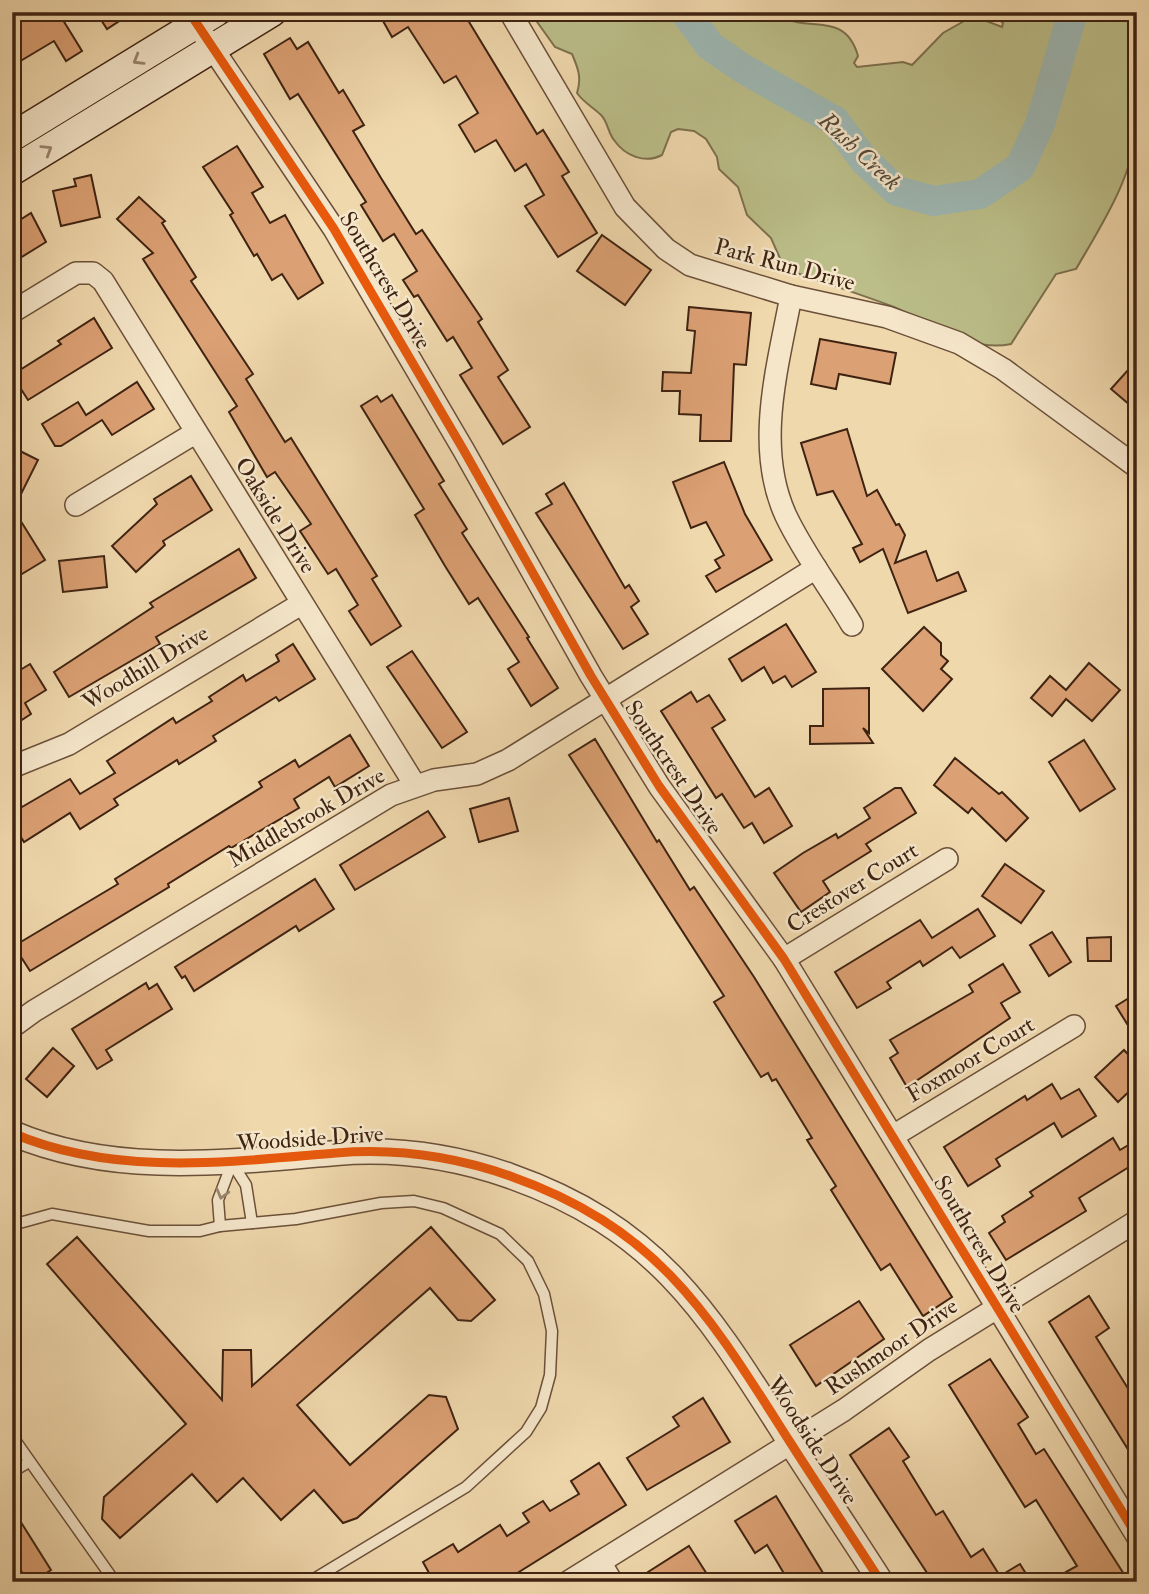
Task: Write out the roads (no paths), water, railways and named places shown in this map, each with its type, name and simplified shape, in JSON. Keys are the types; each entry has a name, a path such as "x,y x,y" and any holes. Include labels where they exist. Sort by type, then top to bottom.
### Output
{"main road":[{"path":"12,171 272,12"},
{"path":"12,137 200,16"}],"street":[{"name":"Park Run Drive","path":"510,12 625,207 666,249 690,265 791,296 887,317 959,343 1003,369 1137,467"},
{"name":"Southcrest Drive","path":"200,16 213,49 334,229 659,786 784,960 1137,1536"},
{"name":"Oakside Drive","path":"12,312 76,273 93,273 103,281 415,785"},
{"path":"791,296 774,393 770,454 785,515 852,625"},
{"path":"76,505 195,433"},
{"name":"Middlebrook Drive","path":"12,1027 34,1011 390,795 415,785 477,774 508,761 816,568"},
{"name":"Woodhill Drive","path":"12,766 69,744 301,604"},
{"name":"Crestover Court","path":"784,960 947,859"},
{"name":"Foxmoor Court","path":"893,1136 1074,1026"},
{"name":"Woodside Drive","path":"12,1133 85,1154 142,1162 232,1163 337,1153 401,1152 439,1157 495,1170 547,1189 589,1209 661,1264 701,1307 730,1346 881,1582"},
{"name":"Rushmoor Drive","path":"568,1582 844,1410 929,1350 1137,1221"},
{"path":"600,1562 612,1582"}],"lane":[{"path":"232,1163 246,1185 252,1223"},
{"path":"220,1226 218,1200 232,1163"},
{"path":"12,1225 52,1214 149,1231 201,1231 220,1226 296,1219 380,1203 414,1201 443,1208 500,1234 528,1261 544,1294 552,1331 550,1376 541,1408 519,1439 466,1487 309,1582"},
{"path":"12,1436 116,1582"},
{"path":"12,1472 29,1462"}],"waterway":[{"name":"Rush Creek","path":"685,12 710,46 742,68 835,121 864,160 897,191 934,201 980,194 1020,167 1040,124 1073,12"}]}
